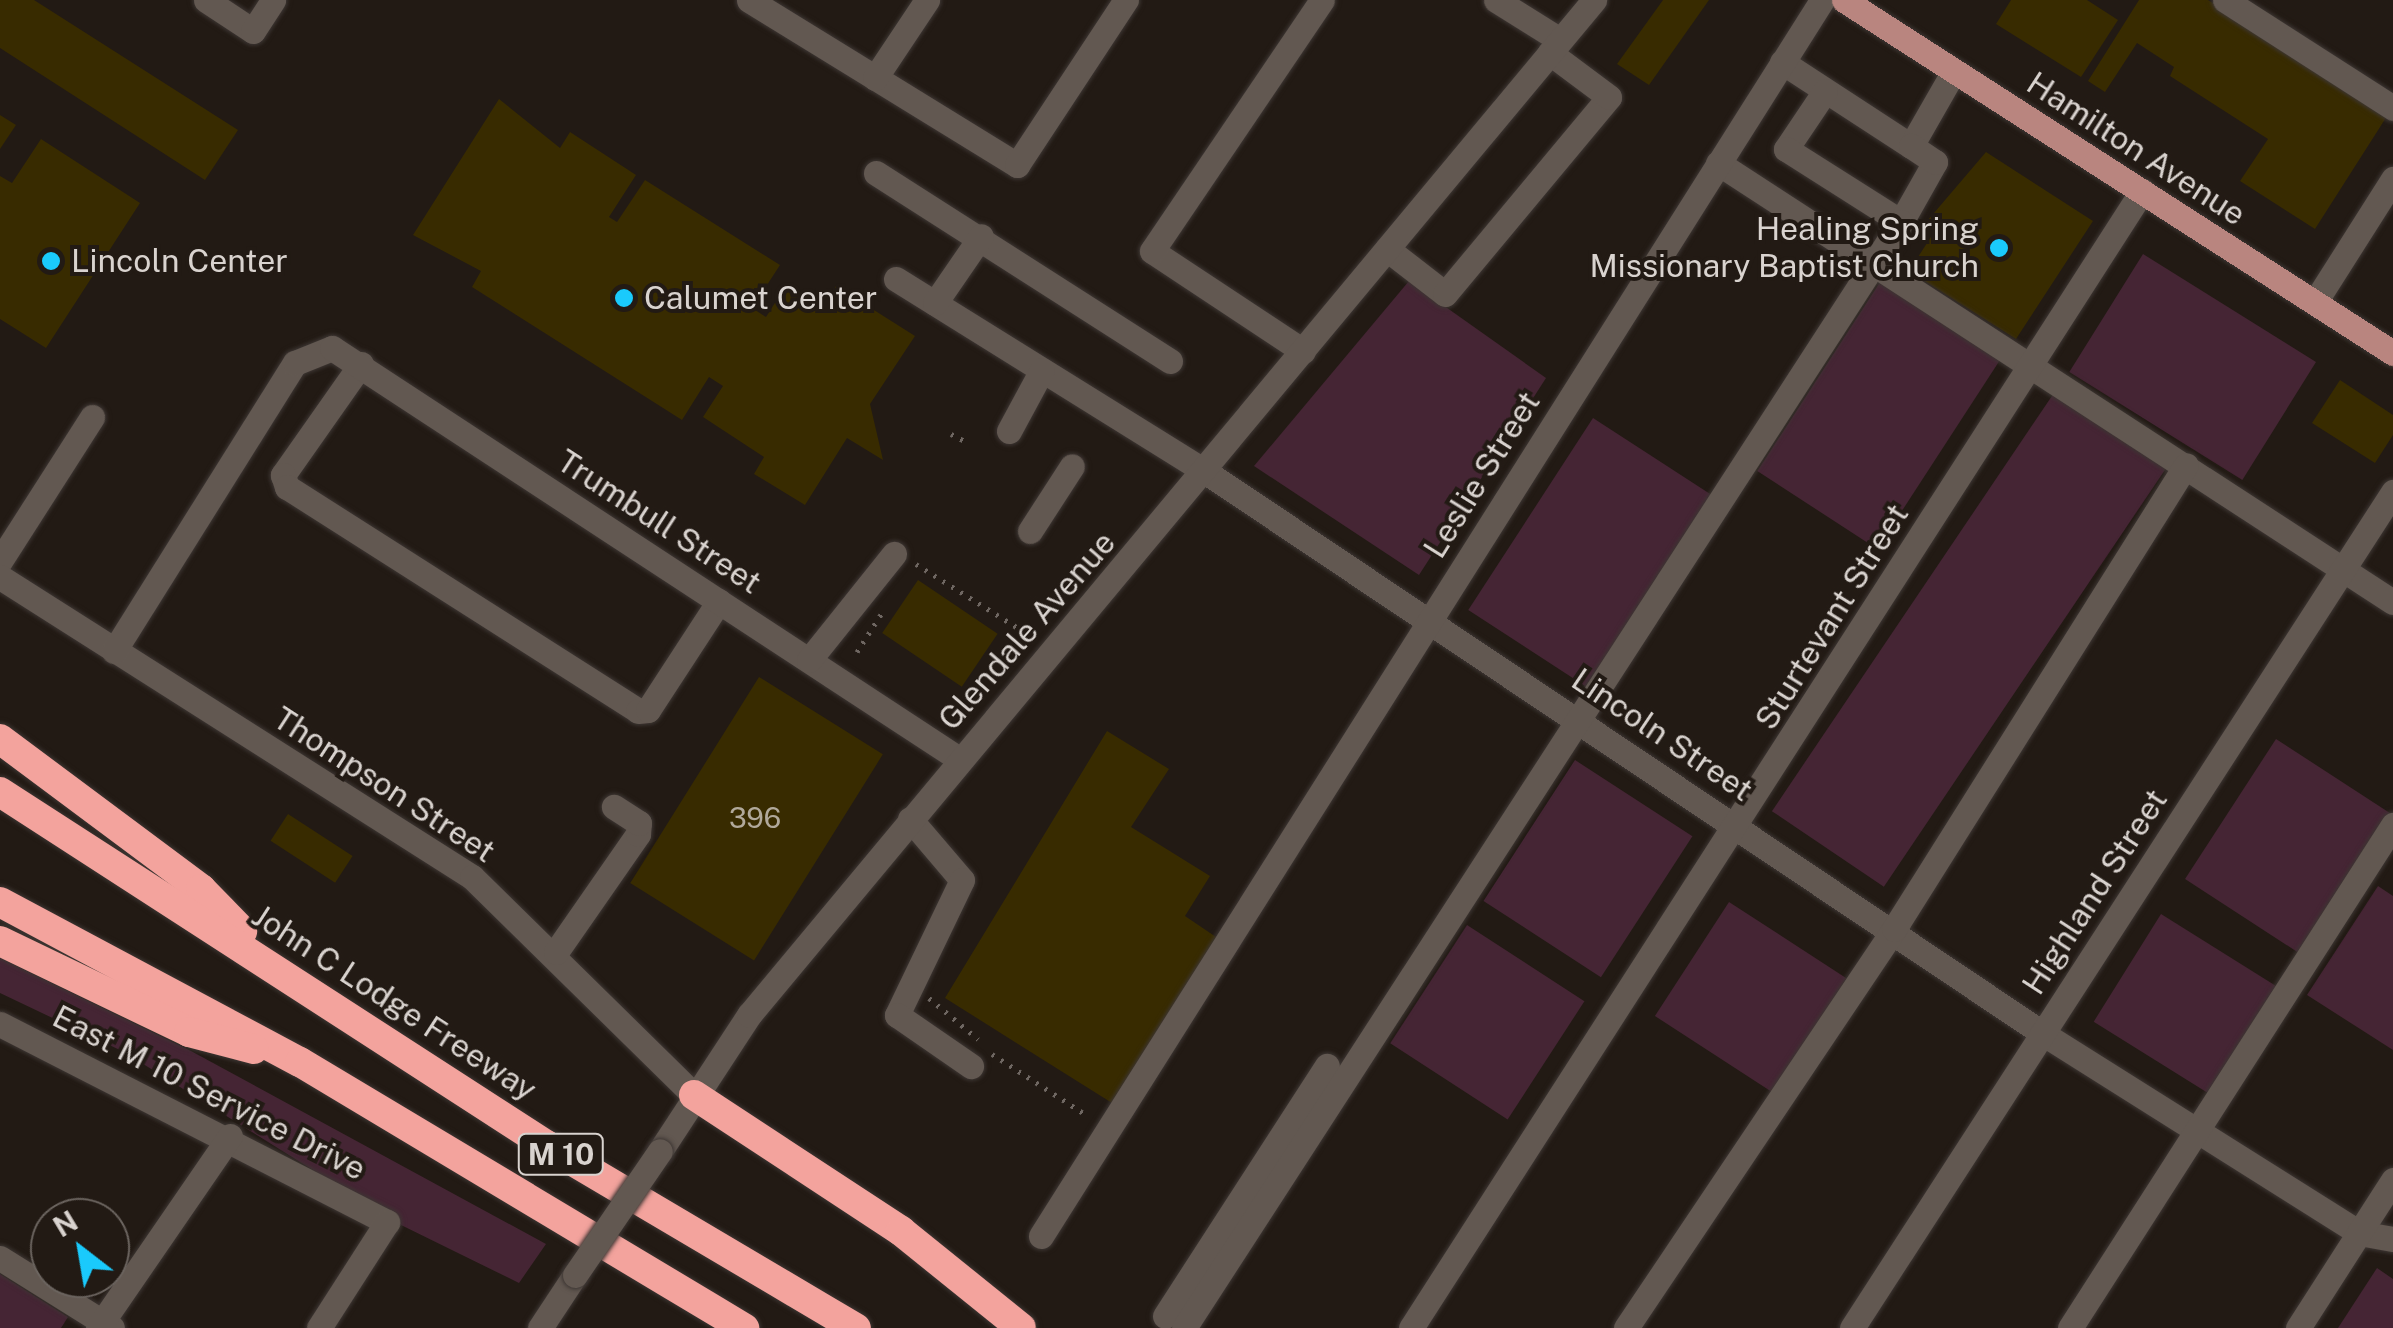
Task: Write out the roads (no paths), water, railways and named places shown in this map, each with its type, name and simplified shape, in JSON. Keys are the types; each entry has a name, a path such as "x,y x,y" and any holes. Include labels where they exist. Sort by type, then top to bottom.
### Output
{"highway":[{"path":"0,739 202,890 275,966"},
{"name":"John C Lodge Freeway","path":"0,792 275,966 546,1145 856,1328"},
{"name":"M 10","path":"0,902 300,1062 744,1328"},
{"path":"0,941 189,1032 300,1062"},
{"path":"694,1095 901,1231 1021,1328"}],"main road":[{"name":"Hamilton Avenue","path":"1844,0 2393,352"}],"street":[{"path":"206,0 253,31 273,0"},
{"path":"749,0 1018,165 1126,0"},
{"path":"875,78 927,0"},
{"path":"1303,352 1152,251 1322,0"},
{"name":"Glendale Avenue","path":"540,1328 694,1095 910,819 1206,472 1594,0"},
{"name":"Leslie Street","path":"1041,1236 1822,0"},
{"path":"2225,0 2393,108"},
{"path":"1387,249 1445,294 1609,97 1513,4"},
{"path":"1258,1180 1584,723 1936,162 1782,62"},
{"path":"1911,146 1954,71"},
{"path":"1825,91 1786,149 1900,222"},
{"path":"1718,163 2393,602"},
{"path":"876,173 981,236 1170,361"},
{"path":"2315,302 2393,179"},
{"name":"Sturtevant Street","path":"1412,1328 2142,192"},
{"path":"935,303 981,236"},
{"name":"Lincoln Street","path":"896,278 1206,472 1894,929 2042,1033 2359,1234 2393,1238"},
{"name":"Trumbull Street","path":"114,651 295,363 320,348 360,364 959,759"},
{"path":"360,364 284,475 287,487 638,710 648,710 719,600"},
{"path":"1008,431 1042,370"},
{"path":"0,561 92,417"},
{"path":"1626,1328 1894,929 2186,465"},
{"path":"1030,531 1072,466"},
{"name":"Highland Street","path":"1852,1328 2393,492"},
{"path":"809,660 899,566"},
{"name":"Thompson Street","path":"0,577 472,877 556,952 694,1095"},
{"path":"556,952 638,834 639,823 614,807"},
{"path":"910,819 962,880 897,1015 972,1066"},
{"path":"2070,1328 2393,825"},
{"name":"East M 10 Service Drive","path":"0,1024 230,1136 387,1222 319,1328"},
{"path":"1174,1322 1327,1066"},
{"path":"0,1258 104,1326 230,1136"},
{"path":"2298,1328 2393,1180"}],"place":[{"name":"Healing Spring Missionary Baptist Church","path":"1999,248"},
{"name":"Lincoln Center","path":"51,261"},
{"name":"Calumet Center","path":"624,298"}]}
